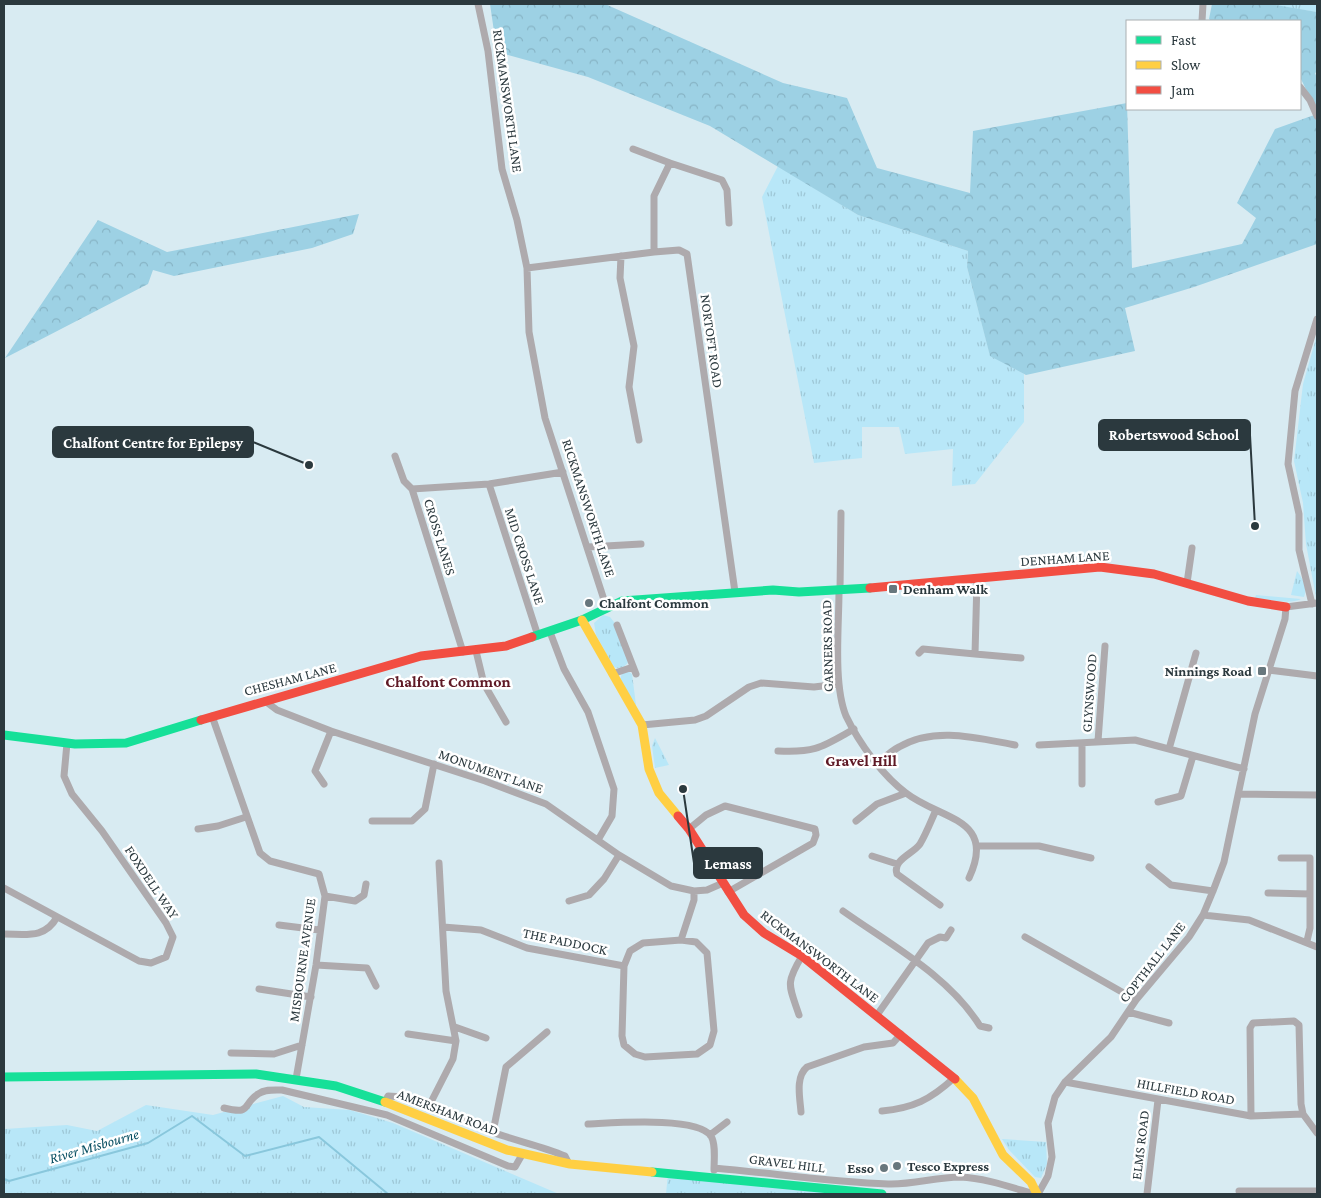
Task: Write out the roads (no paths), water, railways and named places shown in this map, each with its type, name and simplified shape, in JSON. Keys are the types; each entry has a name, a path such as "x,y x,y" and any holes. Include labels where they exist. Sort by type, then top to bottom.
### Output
{"main road":[{"name":"DENHAM LANE","path":"607,609 622,601 706,596 735,592 839,591 977,580 1100,567 1138,570 1239,600 1286,607"},
{"path":"582,620 607,609"},
{"name":"CHESHAM LANE","path":"4,735 67,743 126,743 212,716 421,656 506,646 582,620"},
{"name":"RICKMANSWORTH LANE","path":"582,620 642,725 649,769 659,793 690,829 744,915 764,933 802,956 954,1078 974,1098 976,1116 1002,1155 1031,1182 1036,1194"},
{"name":"AMERSHAM ROAD","path":"4,1077 256,1074 296,1079 336,1086 385,1102 471,1137 523,1153 570,1164 882,1194"}],"street":[{"name":"RICKMANSWORTH LANE","path":"478,4 488,51 502,169 517,220 527,268 529,332 545,418 607,609"},
{"path":"1202,20 1203,4"},
{"path":"1301,88 1310,100 1317,116"},
{"path":"633,148 670,163 722,180 727,190 729,223"},
{"path":"654,252 652,204 670,163"},
{"name":"NORTOFT ROAD","path":"527,268 654,252 679,250 687,254 735,592"},
{"path":"621,256 620,278 634,346 629,387 640,440"},
{"path":"1315,604 1299,550 1299,514 1288,464 1295,391 1317,319"},
{"path":"395,456 404,481 412,489"},
{"name":"CROSS LANES","path":"463,652 412,489 489,484 563,472"},
{"name":"MID CROSS LANE","path":"489,484 538,636"},
{"path":"839,591 841,512"},
{"path":"588,547 641,544"},
{"path":"1187,583 1192,548"},
{"path":"975,654 977,580"},
{"name":"GARNERS ROAD","path":"839,591 839,684 841,699 854,729 877,764 906,794 936,810 953,816 968,826 978,846"},
{"name":"DENHAM LANE","path":"1286,607 1315,604"},
{"name":"COPTHALL LANE","path":"1036,1194 1048,1176 1052,1158 1048,1123 1055,1097 1065,1082 1111,1036 1136,1000 1189,937 1203,915 1213,892 1224,862 1240,794 1255,714 1285,619 1286,607"},
{"path":"612,674 635,670 617,625"},
{"path":"550,632 564,669 588,712 614,789 612,816 598,840"},
{"name":"GLYNSWOOD","path":"1098,741 1105,646"},
{"path":"918,652 923,650 1022,658"},
{"path":"476,651 484,684 506,722"},
{"path":"1169,749 1196,653"},
{"path":"1269,670 1317,676"},
{"path":"642,725 695,720 706,716 749,687 761,683 814,687 839,684"},
{"name":"MONUMENT LANE","path":"265,701 277,710 331,731 434,764 546,804 619,855 671,886 694,891 707,890 723,883"},
{"name":"MISBOURNE AVENUE","path":"212,716 260,853 270,861 319,874 325,896 319,930 316,965 296,1079"},
{"path":"778,751 799,752 818,749 854,729"},
{"path":"324,784 316,771 331,731"},
{"path":"877,764 900,746 933,736 956,734 1015,745"},
{"path":"1039,745 1135,740 1244,769"},
{"name":"FOXDELL WAY","path":"4,888 139,961 152,963 166,958 173,937 139,881 72,794 64,776 67,743"},
{"path":"1082,743 1082,784"},
{"path":"1158,802 1181,796 1193,756"},
{"path":"372,821 412,821 425,809 434,764"},
{"path":"856,821 877,804 906,794"},
{"path":"1240,794 1317,795"},
{"path":"690,829 706,815 725,806 815,829 816,835 813,843 728,892"},
{"path":"936,810 919,845 897,864 895,869 897,874 940,905"},
{"path":"198,829 218,826 246,817"},
{"path":"968,878 976,863 978,846 1039,846 1090,858"},
{"path":"569,901 589,895 604,879 619,855"},
{"path":"872,856 897,864"},
{"path":"1281,858 1312,858 1310,928 1306,941"},
{"path":"429,1106 453,1059 456,1041 455,1027 446,992 439,863"},
{"path":"1149,867 1171,885 1213,892"},
{"path":"325,896 355,901 364,895 366,884"},
{"path":"681,940 694,900 694,891"},
{"path":"1268,893 1310,894"},
{"path":"843,911 916,962 966,1004 980,1026 988,1028"},
{"path":"1203,915 1214,918 1250,920 1317,947"},
{"path":"4,934 41,933 52,926 57,917"},
{"path":"279,924 319,930"},
{"name":"THE PADDOCK","path":"443,927 481,930 527,948 624,966"},
{"path":"877,1015 928,943 940,938 946,938 950,930"},
{"path":"1025,937 1136,1000"},
{"path":"681,940 696,942 707,953 714,1031 710,1045 697,1054 645,1057 635,1054 624,1045 622,1036 624,966 630,951 642,943 681,940"},
{"path":"799,1015 789,985 791,975 802,956"},
{"path":"316,965 366,968 376,986"},
{"path":"259,989 310,997"},
{"path":"1128,1012 1169,1023"},
{"path":"1251,1116 1250,1028 1254,1023 1294,1021 1299,1025 1303,1114 1317,1133"},
{"path":"455,1027 486,1038"},
{"path":"492,1132 506,1067 547,1032"},
{"path":"408,1034 456,1041"},
{"path":"801,1112 800,1079 801,1072 807,1067 864,1047 893,1043 901,1034"},
{"path":"231,1054 274,1054 302,1045"},
{"path":"882,1111 917,1105 939,1092 954,1078"},
{"name":"HILLFIELD ROAD","path":"1065,1082 1251,1116 1303,1114"},
{"path":"224,1108 238,1111 248,1107 259,1093 266,1090 282,1090 386,1115 508,1166 515,1167 523,1153"},
{"path":"385,1102 388,1096 395,1096 429,1106 492,1132 565,1156 570,1164"},
{"name":"ELMS ROAD","path":"1147,1194 1158,1100"},
{"path":"588,1124 623,1122 684,1124 700,1127 710,1135 713,1141 713,1178"},
{"path":"710,1135 727,1122"},
{"name":"GRAVEL HILL","path":"714,1168 789,1174 832,1181 890,1184 960,1177 1036,1194"},
{"path":"1239,1191 1317,1191"}],"waterway":[{"name":"River Misbourne","path":"4,1179 9,1181 148,1143 192,1116 245,1156 319,1137 388,1194"}],"place":[{"name":"Chalfont Centre for Epilepsy","path":"309,465"},
{"name":"Robertswood School","path":"1255,526"},
{"name":"Denham Walk","path":"893,589"},
{"name":"Chalfont Common","path":"589,603"},
{"name":"Ninnings Road","path":"1262,671"},
{"name":"Lemass","path":"683,789"},
{"name":"Tesco Express","path":"897,1166"},
{"name":"Esso","path":"884,1168"}],"district":[{"name":"Chalfont Common","path":"448,681"},
{"name":"Gravel Hill","path":"861,760"}]}
